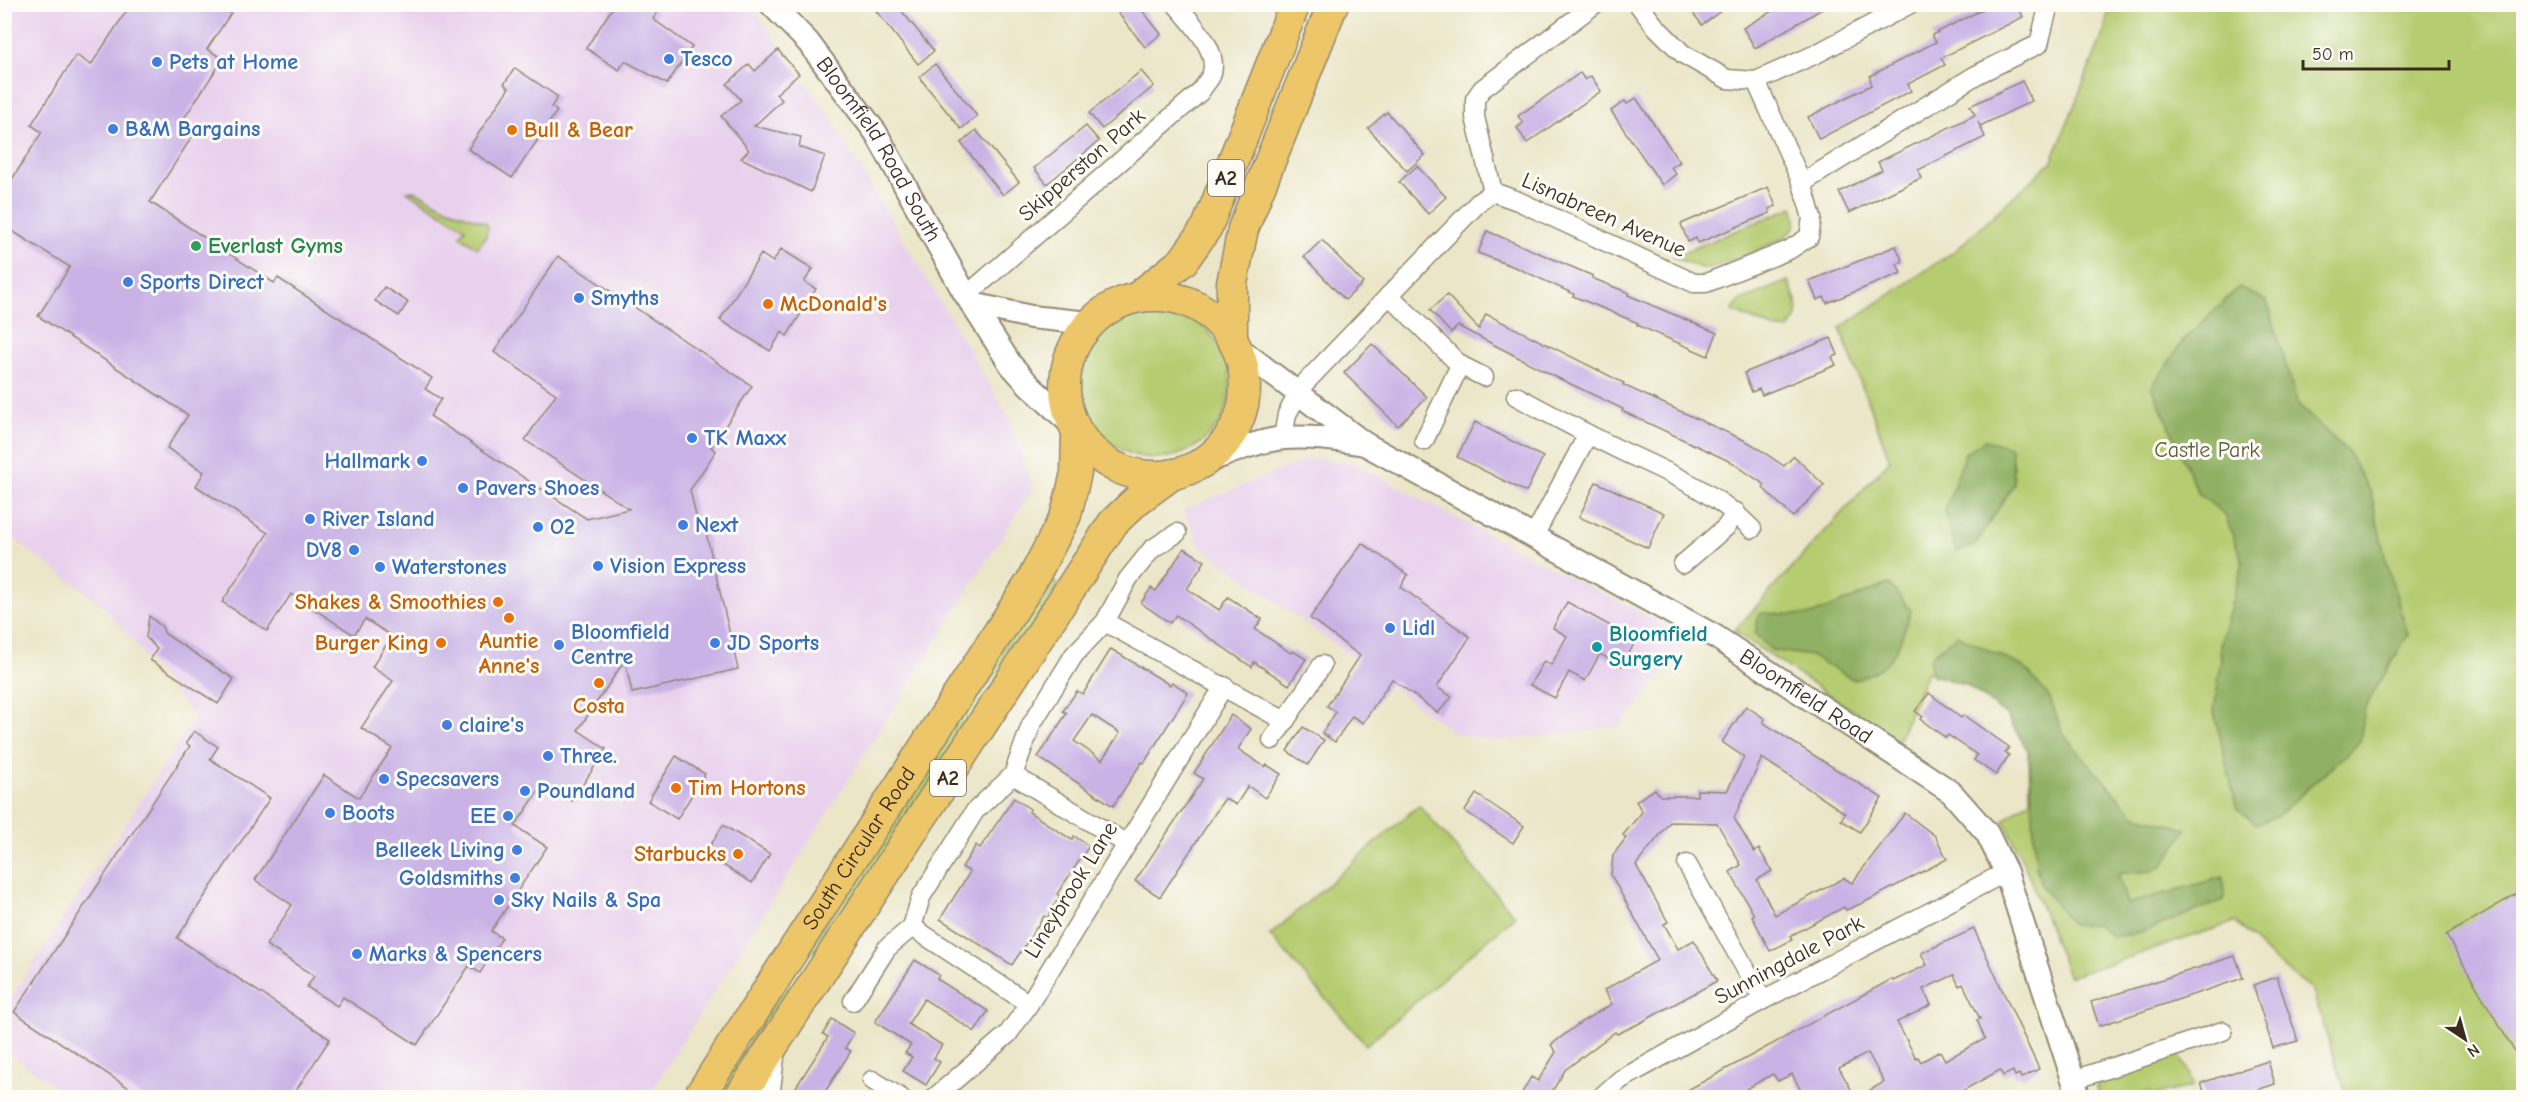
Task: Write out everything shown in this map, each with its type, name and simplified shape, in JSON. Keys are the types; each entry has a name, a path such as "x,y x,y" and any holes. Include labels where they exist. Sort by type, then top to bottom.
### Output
{"highway":[{"name":"A2","path":"1139,296 1183,261 1207,228 1295,4"},
{"name":"A2","path":"1235,343 1215,318 1192,303 1166,296 1139,296 1104,311 1089,323 1073,346 1065,372 1065,400 1075,429 1091,450 1108,464 1129,472 1151,476 1186,469 1221,448 1236,425 1244,400 1244,373 1235,343 1232,283 1243,230 1333,4"},
{"name":"South Circular Road","path":"698,1098 1031,582 1066,515 1077,473 1075,429"},
{"name":"South Circular Road","path":"739,1098 1113,523 1136,501 1186,469"}],"street":[{"name":"Bloomfield Road South","path":"771,4 808,42 876,133 969,300 1011,365 1075,429"},
{"name":"Skipperston Park","path":"969,300 1185,108 1200,92 1212,74 1212,58 1203,37 1176,4"},
{"path":"1493,192 1474,117 1475,99 1482,89 1595,4"},
{"path":"1638,4 1655,26 1683,54 1727,79 1755,81 1816,54 1910,4"},
{"path":"1802,183 1976,75 2039,44 2049,4"},
{"name":"Lisnabreen Avenue","path":"1283,438 1287,414 1298,392 1479,202 1493,192 1518,201 1694,283 1706,283 1789,250 1809,237 1812,218 1802,183 1755,81"},
{"path":"1389,295 1460,364 1484,377"},
{"path":"969,300 1031,317 1089,323"},
{"name":"Bloomfield Road","path":"1235,343 1365,444 1716,638 1951,792 1987,833 2006,872 2076,1089"},
{"path":"1424,441 1460,364"},
{"path":"1515,396 1707,492 1736,512 1752,529"},
{"path":"1534,536 1588,434"},
{"name":"Bloomfield Road","path":"1186,469 1233,452 1283,438 1324,438 1365,444"},
{"path":"1683,564 1726,527 1736,512"},
{"path":"853,1001 887,948 912,927 921,897 975,811 1013,775 1031,725 1074,655 1106,622 1128,579 1152,549 1177,533"},
{"path":"1106,622 1285,721"},
{"path":"1272,740 1322,665"},
{"name":"Lineybrook Lane","path":"934,1098 1008,1034 1029,1004 1224,686"},
{"path":"1013,775 1127,844"},
{"path":"1687,864 1763,1000"},
{"name":"Sunningdale Park","path":"1600,1098 1620,1080 1763,1000 2006,872"},
{"path":"912,927 1029,1004"},
{"path":"2076,1089 2223,1031"},
{"path":"770,1098 777,1041"},
{"path":"872,1080 901,1098"}],"shaded area":[{"path":"16,4 751,5 828,114 1010,419 1033,488 647,1098 70,1097 5,1051 5,1007 195,718 102,604 5,533 4,43"},
{"path":"1310,458 1354,463 1531,558 1692,638 1620,726 1498,741 1455,733 1200,546 1184,510"}],"green space":[{"name":"Castle Park","path":"2109,5 2523,5 2523,1097 2347,1097 2312,989 2279,965 2235,922 2069,977 2004,820 2030,800 2029,752 2007,716 1967,685 1927,672 1898,741 1734,631 1890,460 1840,328 1956,250 2052,161 2105,29"},
{"path":"407,191 415,191 447,208 486,223 488,227 486,236 478,248 460,236 465,228"},
{"path":"1793,207 1796,224 1793,229 1778,240 1753,252 1708,268 1701,268 1673,257"},
{"path":"1788,281 1796,300 1798,313 1793,324 1787,329 1775,329 1732,311 1739,301"},
{"path":"2239,287 2267,301 2298,405 2348,452 2371,493 2385,557 2408,635 2365,707 2360,742 2277,816 2256,824 2237,809 2214,712 2221,660 2220,645 2243,563 2225,515 2198,493 2152,387 2183,341"},
{"path":"1156,310 1184,315 1209,331 1225,356 1230,384 1225,412 1209,437 1184,453 1156,458 1128,453 1103,437 1087,412 1082,384 1087,356 1103,331 1128,315"},
{"path":"1985,440 2011,447 2014,484 1976,544 1956,552 1945,512 1965,453"},
{"path":"1048,578 1059,585 820,955 809,948"},
{"path":"1889,584 1911,611 1903,636 1893,654 1879,669 1868,675 1854,680 1811,656 1771,650 1755,634 1759,613 1811,615"},
{"path":"1957,635 2024,667 2050,698 2063,734 2134,815 2187,829 2163,865 2152,871 2118,874 2127,904 2223,877 2224,900 2142,932 2113,937 2096,924 2072,925 2042,886 2036,867 2029,752 2007,716 1967,685 1932,675 1930,657"},
{"path":"1419,805 1515,916 1366,1045 1270,935"},
{"path":"785,986 795,993 728,1097 713,1098"},
{"path":"2179,1054 2193,1086 2151,1096 2149,1092 2124,1098 2101,1097 2096,1087 2100,1080"}],"building":[{"name":"Bloomfield Centre","path":"131,4 237,4 207,49 223,59 181,123 195,132 150,202 274,283 278,278 432,378 425,389 441,399 430,416 587,519 629,509 525,440 556,394 494,352 558,256 752,386 711,447 716,451 690,490 699,529 705,528 738,669 632,693 625,660 578,730 606,749 572,801 544,783 515,826 547,847 491,931 502,938 480,973 469,966 417,1045 343,997 337,1006 307,987 314,976 266,945 292,905 255,880 324,775 359,798 392,748 361,728 393,681 372,667 392,636 365,619 354,635 291,594 267,631 222,602 268,533 196,486 204,472 167,448 188,415 38,316 70,267 4,226 4,192 42,132 31,125 76,55 91,65"},
{"name":"Tesco","path":"615,4 647,4 658,12 653,19 692,47 667,84 625,61 619,70 586,48"},
{"path":"885,4 896,4 934,51 918,64 876,11"},
{"path":"1111,4 1137,4 1161,34 1145,47"},
{"path":"1686,4 1730,4 1702,25"},
{"path":"1784,4 1831,4 1755,48 1743,28"},
{"path":"1993,4 2017,4 2023,17 1941,58 1945,65 1908,84 1911,91 1819,139 1808,117 1871,85 1870,76 1936,42 1932,35"},
{"path":"778,50 799,74 776,94 782,100 754,126 801,137 799,147 825,156 811,192 741,158 749,150 721,116 741,100 727,84 749,64 755,71"},
{"path":"935,64 977,116 961,129 919,77"},
{"name":"Bull & Bear","path":"515,68 558,97 551,107 557,111 512,178 468,149 509,88 504,84"},
{"path":"1141,71 1154,86 1102,129 1089,113"},
{"path":"1580,73 1585,80 1591,76 1601,91 1527,143 1517,128 1523,123 1518,116"},
{"path":"2022,81 2032,101 1980,126 1978,122 1985,137 1918,170 1921,178 1849,213 1839,192 1882,170 1878,162 1975,115 1970,106"},
{"path":"1636,98 1680,162 1671,167 1676,174 1662,185 1611,111 1625,101 1627,104"},
{"path":"1387,112 1425,155 1407,171 1368,128"},
{"path":"1086,126 1099,141 1047,184 1034,168"},
{"path":"976,130 1019,182 1003,195 961,143"},
{"path":"1417,166 1446,197 1428,214 1399,182"},
{"path":"1768,187 1776,206 1769,209 1770,213 1698,243 1696,238 1688,242 1681,224"},
{"path":"1487,231 1593,276 1592,278 1629,293 1628,295 1717,333 1708,356 1573,296 1574,294 1517,268 1478,253"},
{"path":"1322,240 1363,283 1345,300 1304,257"},
{"path":"1896,246 1903,262 1897,264 1901,273 1827,303 1824,297 1817,300 1809,281"},
{"name":"McDonald's","path":"781,249 813,269 804,282 816,289 787,336 782,332 770,351 720,320 761,254 773,262"},
{"path":"384,287 408,302 399,316 375,301"},
{"path":"1447,295 1479,329 1486,314 1624,383 1623,385 1750,443 1784,466 1794,456 1824,485 1793,517 1763,488 1765,485 1731,462 1622,411 1623,409 1458,326 1451,333 1430,310"},
{"path":"1831,338 1838,355 1832,357 1836,365 1762,395 1759,389 1752,392 1744,373"},
{"path":"1372,344 1427,397 1398,426 1344,373"},
{"path":"1475,422 1543,457 1526,492 1457,457"},
{"path":"1596,482 1664,513 1648,548 1579,517"},
{"name":"Lidl","path":"1362,543 1408,575 1401,587 1470,637 1437,687 1452,697 1438,713 1392,679 1363,723 1352,716 1335,742 1322,733 1336,712 1327,706 1360,656 1310,618"},
{"path":"1184,548 1205,561 1187,589 1219,610 1228,597 1262,619 1255,629 1291,653 1293,651 1306,659 1289,685 1254,662 1252,667 1176,615 1170,623 1141,603 1151,588 1156,591"},
{"name":"Bloomfield Surgery","path":"1567,602 1636,640 1622,666 1600,654 1585,681 1569,672 1555,698 1530,685 1544,661 1551,665 1567,636 1553,628"},
{"path":"149,616 162,627 165,634 234,679 218,704 150,660 157,649 146,637"},
{"path":"1111,649 1170,685 1172,682 1188,693 1144,763 1142,762 1113,806 1038,757 1067,713 1063,711 1077,691 1083,694","holes":["1092,715 1120,733 1102,760 1074,741"]},
{"path":"1929,693 1961,718 1963,715 2009,747 2005,753 2009,755 1996,775 1974,760 1977,755 1948,735 1946,738 1920,719 1923,717 1915,711"},
{"path":"1746,706 1765,719 1763,722 1791,741 1882,798 1860,832 1841,820 1845,813 1762,758 1734,818 1754,852 1759,849 1772,871 1757,880 1775,915 1844,878 1852,883 1905,813 1935,836 1947,859 1865,902 1846,910 1844,907 1790,936 1792,940 1770,951 1752,916 1754,915 1730,872 1741,865 1717,823 1670,822 1636,865 1668,922 1664,924 1678,949 1694,940 1717,981 1638,1024 1617,1034 1615,1032 1565,1070 1553,1090 1565,1098 1519,1098 1531,1077 1538,1081 1556,1052 1551,1045 1581,1022 1612,1004 1604,990 1658,960 1611,875 1613,855 1626,838 1623,835 1642,812 1636,801 1655,789 1660,796 1697,796 1697,790 1727,791 1744,757 1722,742"},
{"path":"1231,715 1251,729 1238,749 1265,767 1267,765 1281,774 1265,798 1248,786 1236,805 1225,798 1160,897 1135,881 1203,779 1194,773"},
{"path":"1303,727 1324,740 1308,765 1287,751"},
{"path":"194,731 218,747 210,759 270,798 177,938 330,1039 291,1098 144,1098 14,1012 190,746 186,743"},
{"name":"Tim Hortons","path":"676,756 705,774 677,819 648,801"},
{"path":"1476,794 1524,826 1513,843 1465,811"},
{"path":"1014,798 1030,809 1029,812 1072,840 1074,836 1089,846 1057,894 1060,896 1047,918 1044,916 1012,965 940,919 970,872 962,867 976,845 980,848"},
{"name":"Starbucks","path":"723,825 770,854 752,883 705,854"},
{"path":"2523,890 2523,1066 2446,935"},
{"path":"1974,929 2039,1069 2021,1078 2019,1074 2015,1076 2013,1071 2003,1076 2000,1070 1960,1092 1963,1098 1857,1098 1884,1082 1868,1053 1839,1068 1856,1098 1805,1098 1792,1074 1778,1081 1773,1074 1730,1098 1673,1098 1892,979 1893,981 1927,965 1921,953","holes":["1954,975 1959,986 1963,984 1980,1019 1977,1020 1985,1039 1945,1060 1940,1051 1921,1062 1918,1057 1916,1058 1897,1022 1931,1005 1923,989"]},
{"path":"2235,956 2243,978 2099,1026 2091,1002"},
{"path":"915,960 939,975 937,979 988,1011 975,1032 924,999 908,1024 942,1045 934,1058 940,1062 926,1085 903,1071 912,1057 905,1053 911,1045 875,1022"},
{"path":"2277,977 2298,1041 2273,1048 2253,985"},
{"path":"832,1019 854,1033 845,1048 851,1051 821,1098 789,1098 828,1037 823,1034"},
{"path":"2268,1061 2275,1084 2233,1098 2206,1098 2201,1083"}],"place":[{"name":"Tesco","path":"669,59"},
{"name":"Pets at Home","path":"157,62"},
{"name":"B&M Bargains","path":"113,129"},
{"name":"Bull & Bear","path":"512,130"},
{"name":"Everlast Gyms","path":"196,246"},
{"name":"Sports Direct","path":"128,282"},
{"name":"Smyths","path":"579,298"},
{"name":"McDonald's","path":"768,304"},
{"name":"TK Maxx","path":"692,438"},
{"name":"Hallmark","path":"422,461"},
{"name":"Pavers Shoes","path":"463,488"},
{"name":"River Island","path":"310,519"},
{"name":"Next","path":"683,525"},
{"name":"O2","path":"538,527"},
{"name":"DV8","path":"354,550"},
{"name":"Vision Express","path":"598,566"},
{"name":"Waterstones","path":"380,567"},
{"name":"Shakes & Smoothies","path":"498,602"},
{"name":"Auntie Anne's","path":"509,618"},
{"name":"Lidl","path":"1390,628"},
{"name":"Burger King","path":"441,643"},
{"name":"JD Sports","path":"715,643"},
{"name":"Bloomfield Centre","path":"559,645"},
{"name":"Bloomfield Surgery","path":"1597,647"},
{"name":"Costa","path":"599,683"},
{"name":"claire's","path":"447,725"},
{"name":"Three.","path":"548,756"},
{"name":"Specsavers","path":"384,779"},
{"name":"Tim Hortons","path":"676,788"},
{"name":"Poundland","path":"525,791"},
{"name":"Boots","path":"330,813"},
{"name":"EE","path":"508,816"},
{"name":"Belleek Living","path":"517,850"},
{"name":"Starbucks","path":"738,854"},
{"name":"Goldsmiths","path":"515,878"},
{"name":"Sky Nails & Spa","path":"499,900"},
{"name":"Marks & Spencers","path":"357,954"}]}
